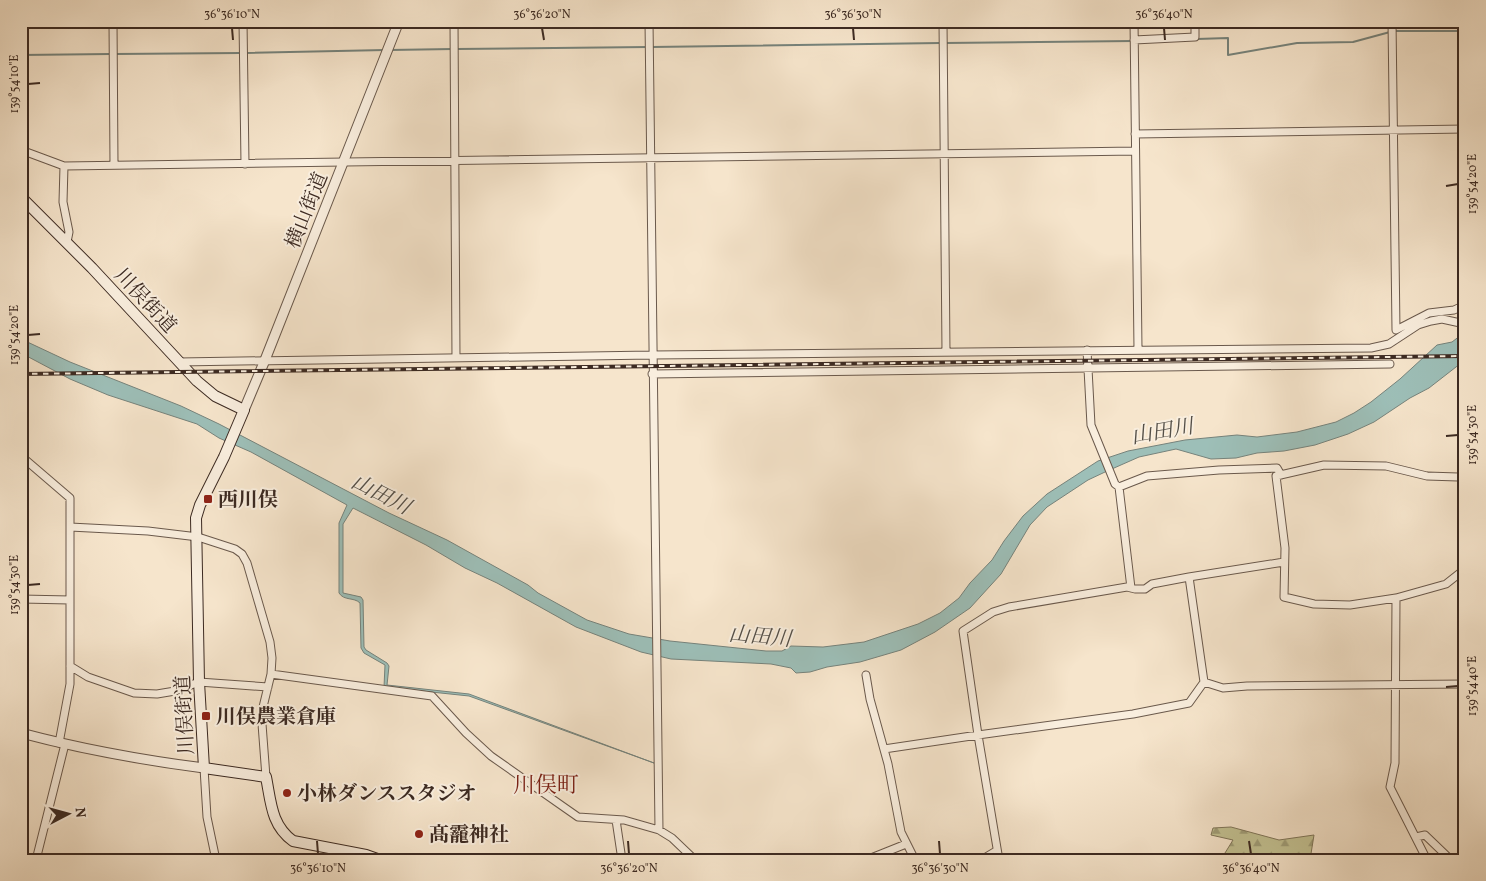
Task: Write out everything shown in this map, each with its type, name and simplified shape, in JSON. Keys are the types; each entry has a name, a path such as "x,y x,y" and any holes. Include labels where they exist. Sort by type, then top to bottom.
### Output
{"main road":[{"name":"川俣街道","path":"24,199 205,388 227,403 244,410 197,512 199,682 204,768 266,777"},
{"path":"266,777 278,826 293,841 366,855 380,860"}],"street":[{"path":"113,21 114,165"},
{"path":"243,21 245,164"},
{"name":"横山街道","path":"244,410 399,21"},
{"path":"454,21 456,358"},
{"path":"649,21 655,633 659,830"},
{"path":"943,21 946,352"},
{"path":"1134,21 1138,349"},
{"path":"1134,40 1195,37 1195,21"},
{"path":"1392,21 1396,330 1429,313 1454,310 1465,305"},
{"path":"1135,134 1465,130"},
{"path":"21,150 64,166 454,159 944,155 1135,151"},
{"path":"64,166 63,202 69,232 66,242"},
{"path":"21,214 24,199"},
{"path":"179,362 1138,349 1370,348 1389,344 1418,325 1431,321 1442,320 1462,323"},
{"path":"1087,350 1091,426 1117,485 1131,588"},
{"path":"652,374 1390,364"},
{"path":"21,456 70,498 70,684 62,744 36,860"},
{"path":"1465,476 1427,476 1386,466 1324,464 1276,476 1284,548 1284,597 1314,604 1350,605 1396,598 1446,584 1465,569"},
{"path":"1117,485 1147,476 1219,470 1277,468 1281,475"},
{"path":"70,527 148,531 198,537 235,549 242,554 247,563 270,642 272,658 271,674 263,707 262,724 266,777"},
{"path":"999,860 996,851 963,631 993,612 1009,607 1127,587 1145,588 1152,584 1189,577 1284,562"},
{"path":"884,749 1133,714 1189,704 1204,682 1189,577"},
{"path":"1396,598 1395,763 1390,787 1426,860"},
{"path":"21,599 70,600"},
{"path":"70,666 88,677 134,693 157,694 199,682 268,686"},
{"path":"271,674 432,696 466,733 492,756 578,817 624,820 659,830 672,838 695,860"},
{"path":"866,675 901,832 915,860"},
{"path":"1204,682 1223,688 1247,686 1465,684"},
{"path":"21,733 62,744 204,768 208,817 216,860"},
{"path":"616,820 622,860"},
{"path":"1416,837 1425,835 1451,860"},
{"path":"866,860 906,844"},
{"path":"981,860 996,851"}],"green space":[{"path":"1231,827 1279,840 1314,835 1310,860 1217,860 1225,853 1233,840 1211,835 1213,828"}],"water":[{"path":"1465,332 1465,360 1429,388 1374,422 1348,434 1315,445 1284,451 1257,453 1236,458 1211,459 1176,449 1139,457 1088,480 1047,507 1030,525 1001,574 970,608 935,632 901,650 860,662 827,667 810,672 796,673 791,668 771,664 671,659 641,652 576,627 426,545 353,508 343,524 343,593 361,597 363,600 364,647 389,666 387,685 469,694 654,763 469,696 384,687 385,665 364,653 361,648 360,603 339,593 339,523 347,505 251,452 219,438 197,424 108,395 70,379 21,353 21,339 70,362 181,406 389,513 447,540 587,620 629,634 670,641 782,651 791,646 823,647 864,642 918,624 940,613 959,598 970,583 992,560 1023,516 1047,494 1098,461 1128,451 1185,440 1237,435 1257,437 1297,432 1336,422 1371,402 1400,379 1437,345 1452,342"}],"waterway":[{"path":"1395,31 1465,31"},
{"path":"1197,39 1228,38 1228,55 1297,43 1353,42 1390,32"},
{"path":"945,43 1133,41"},
{"path":"652,47 940,43"},
{"path":"457,49 648,47"},
{"path":"390,50 453,49"},
{"path":"245,53 385,50"},
{"path":"115,54 240,53"},
{"path":"21,55 110,54"}],"railway":[{"path":"21,374 1465,356"}],"place":[{"name":"西川俣","path":"208,499"},
{"name":"川俣農業倉庫","path":"206,716"},
{"name":"小林ダンススタジオ","path":"287,793"},
{"name":"髙靇神社","path":"419,834"}],"district":[{"name":"川俣町","path":"546,784"}],"water label":[{"name":"山田川","path":"1162,431"},
{"name":"山田川","path":"381,494"},
{"name":"山田川","path":"760,636"}]}
